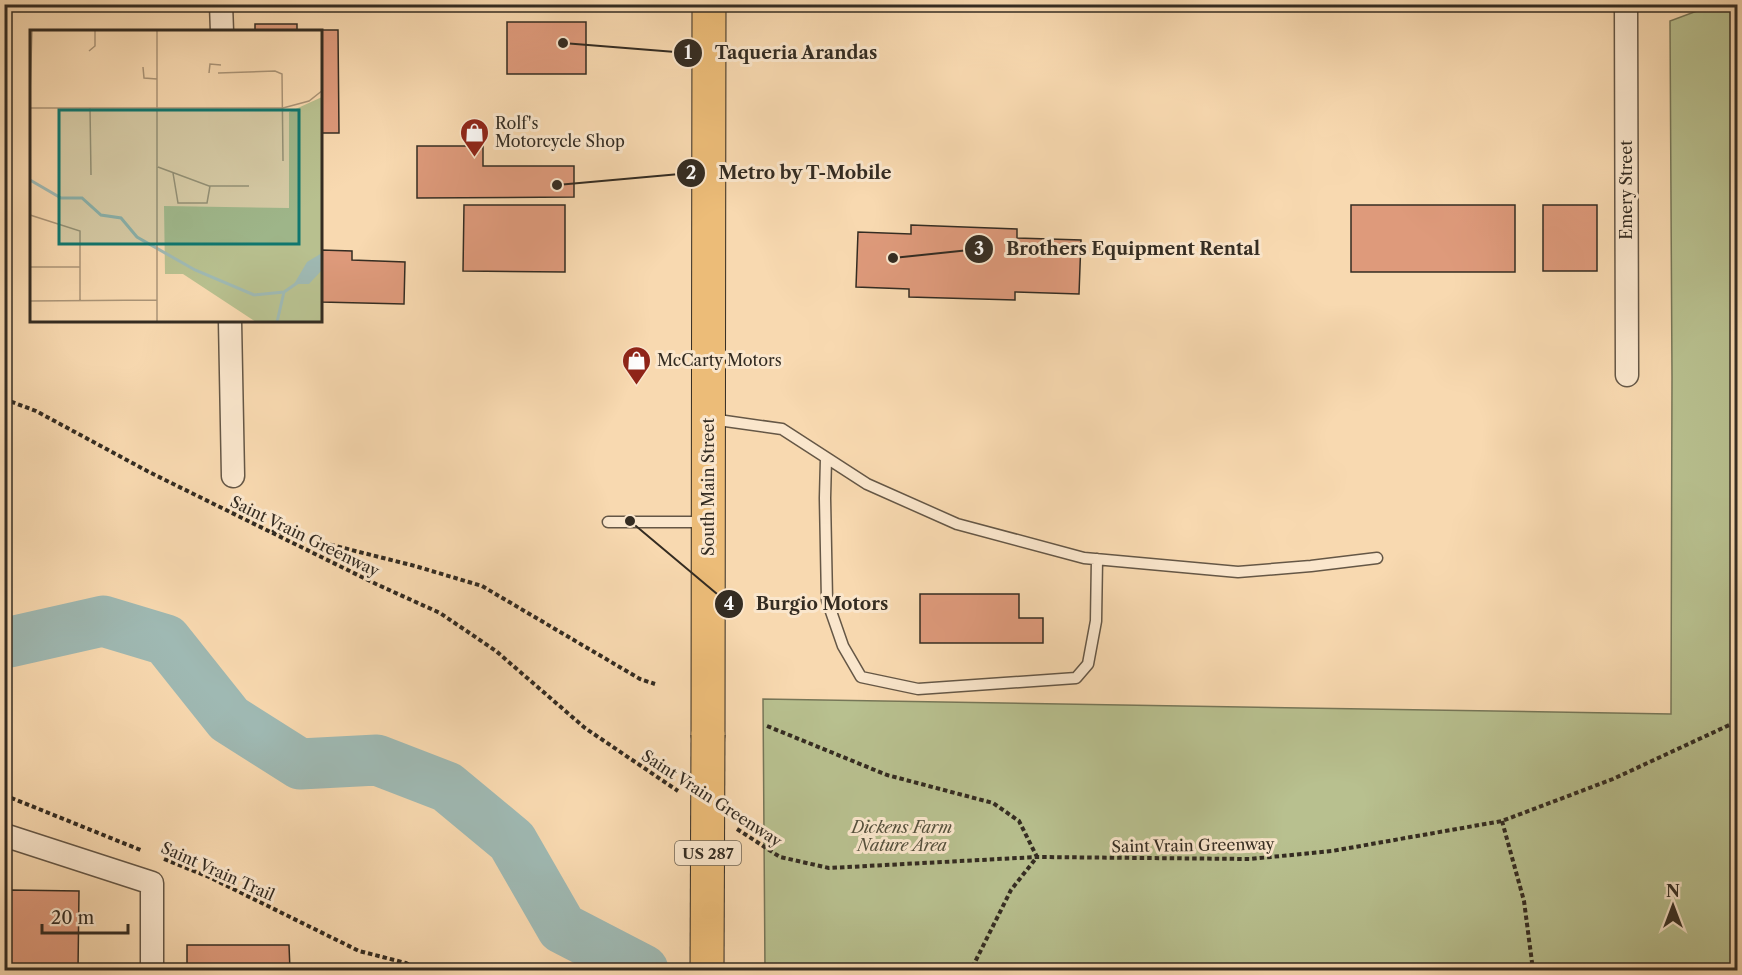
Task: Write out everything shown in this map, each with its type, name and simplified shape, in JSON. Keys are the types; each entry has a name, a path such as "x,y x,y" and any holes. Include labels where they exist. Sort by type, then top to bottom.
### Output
{"highway":[{"name":"South Main Street","path":"707,970 709,4"}],"street":[{"path":"221,4 222,30"},
{"name":"Emery Street","path":"1626,4 1627,375"},
{"path":"230,322 232,476"},
{"path":"4,835 152,883 152,970"}],"lane":[{"path":"708,418 782,429 867,484 957,524 1084,558 1238,572 1377,558"},
{"path":"826,459 827,600 843,646 861,677 918,689 1076,678 1088,664 1096,621 1097,559"},
{"path":"609,522 709,522"}],"path":[{"name":"Saint Vrain Greenway","path":"4,399 36,411 149,472 376,584 440,613 496,651 585,728 681,793"},
{"path":"263,528 415,566 482,586 640,679 655,684"},
{"name":"Saint Vrain Greenway","path":"731,825 780,857 829,868 1037,857 1250,859 1332,851 1502,821 1613,778 1737,721"},
{"path":"767,726 887,775 993,803 1019,821 1037,857 1011,890 971,970"},
{"name":"Saint Vrain Trail","path":"4,795 144,851"},
{"path":"1502,821 1524,901 1533,970"},
{"name":"Saint Vrain Trail","path":"155,855 209,877 359,951 406,963 420,970"}],"green space":[{"name":"Dickens Farm Nature Area","path":"1713,5 1738,5 1737,970 765,970 763,699 1671,714 1670,21"}],"building":[{"path":"507,22 586,22 586,74 507,74"},
{"path":"255,24 297,24 297,30 255,30"},
{"path":"322,30 338,30 339,133 322,133"},
{"path":"417,146 483,146 483,166 574,166 574,197 417,198"},
{"path":"464,205 565,205 565,272 463,271"},
{"path":"1351,205 1515,205 1515,272 1351,272"},
{"path":"1543,205 1597,205 1597,271 1543,271"},
{"path":"911,225 1017,229 1017,238 1081,240 1079,294 1015,292 1015,300 909,297 909,289 856,287 858,232 911,234"},
{"path":"322,250 352,251 352,260 405,262 404,304 322,302"},
{"path":"920,594 1019,594 1019,618 1043,618 1043,643 920,643"},
{"path":"10,890 79,891 78,970 9,970"},
{"path":"187,945 289,945 290,970 187,970"}],"waterway":[{"path":"4,640 10,642 103,621 166,640 229,719 300,764 377,760 447,787 512,841 562,928 643,970"}],"place":[{"name":"Taqueria Arandas","path":"563,43"},
{"name":"Rolf's Motorcycle Shop","path":"474,158"},
{"name":"Metro by T-Mobile","path":"557,185"},
{"name":"Brothers Equipment Rental","path":"893,258"},
{"name":"McCarty Motors","path":"636,386"},
{"name":"Burgio Motors","path":"630,521"}]}
